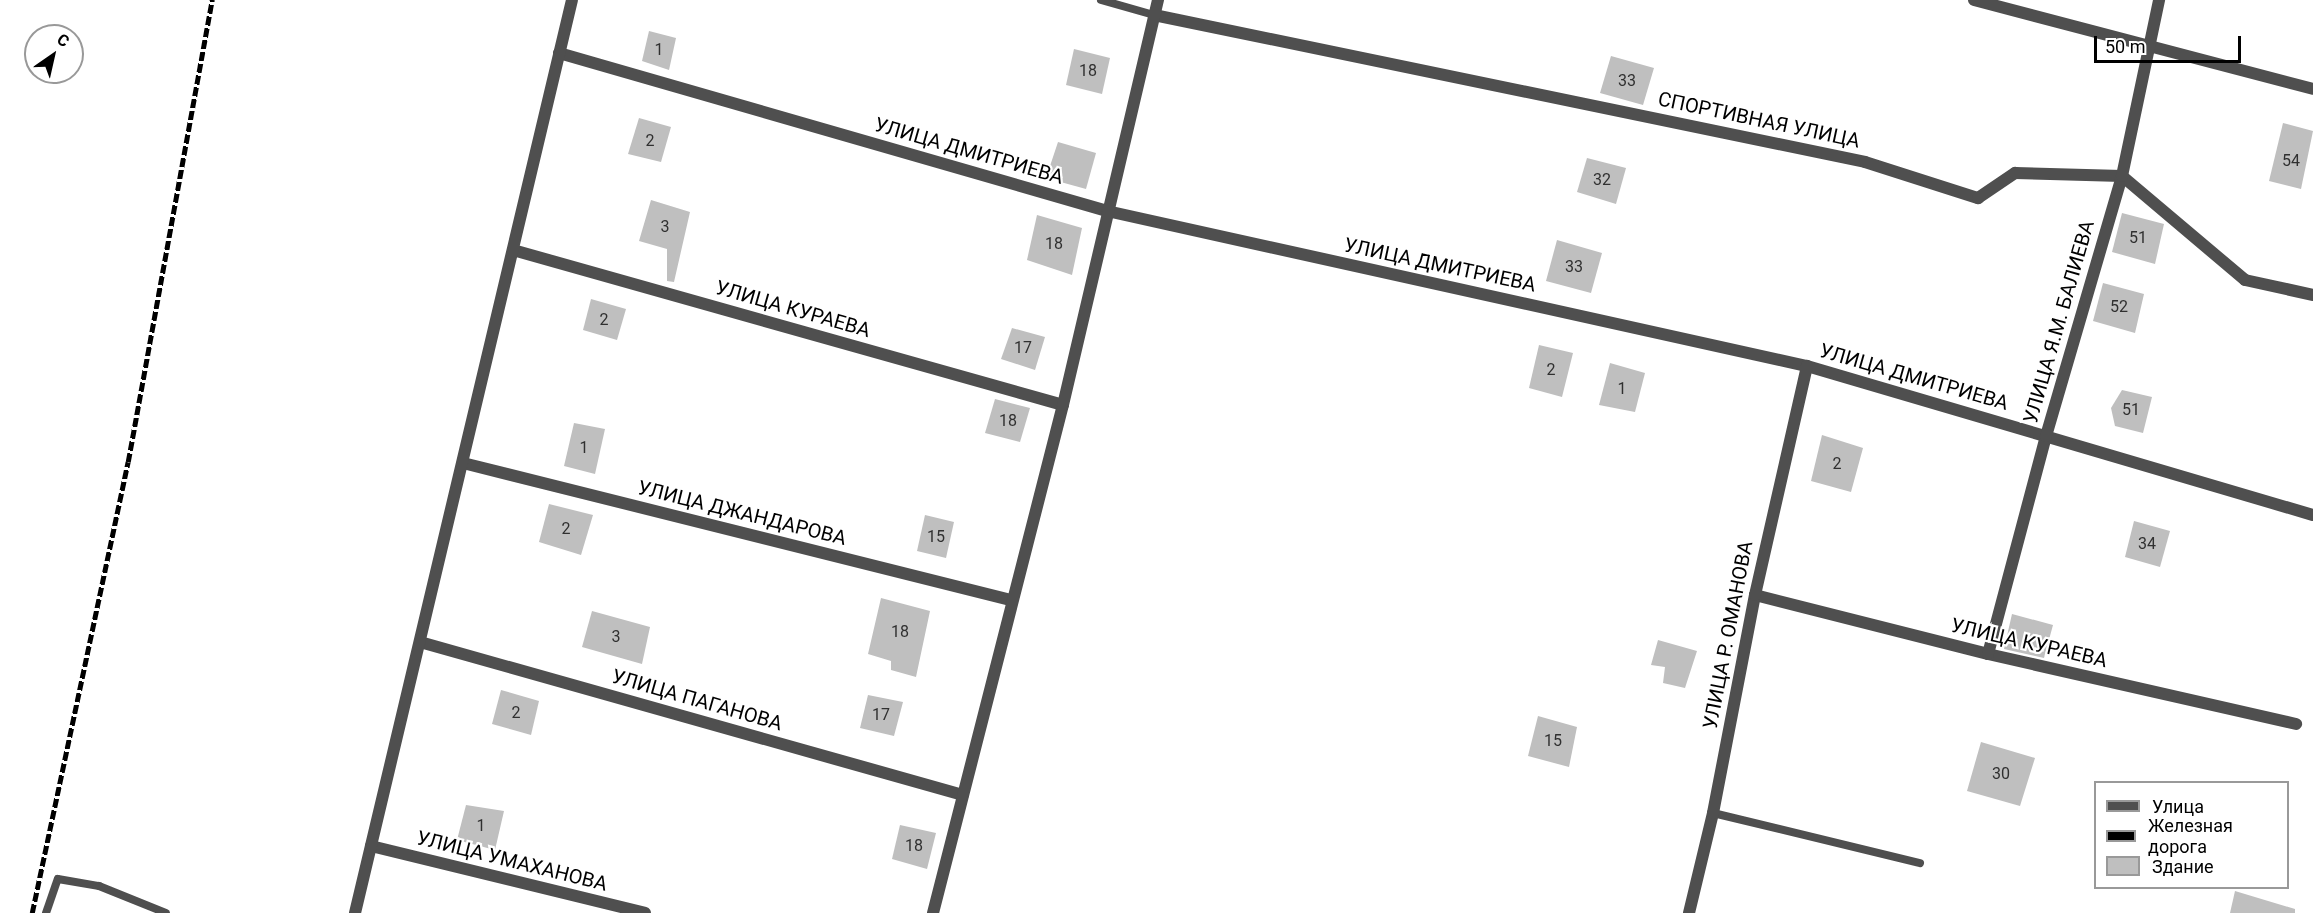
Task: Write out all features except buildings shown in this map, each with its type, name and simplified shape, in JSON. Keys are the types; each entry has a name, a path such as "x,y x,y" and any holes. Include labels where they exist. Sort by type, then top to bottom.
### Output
{"street":[{"path":"355,913 572,0"},
{"path":"933,913 1011,600 1063,405 1158,0"},
{"path":"1974,0 2313,89"},
{"name":"УЛИЦА Я.М. БАЛИЕВА","path":"1988,654 2046,436 2122,176 2147,46 2159,0"},
{"name":"СПОРТИВНАЯ УЛИЦА","path":"1154,15 1864,162 1978,198 2015,173 2122,176"},
{"name":"УЛИЦА ДМИТРИЕВА","path":"559,52 1107,211 1808,366 2313,515"},
{"path":"2122,176 2245,280 2313,295"},
{"name":"УЛИЦА КУРАЕВА","path":"513,250 1063,405"},
{"name":"УЛИЦА Р. ОМАНОВА","path":"1689,913 1713,813 1755,595 1808,366"},
{"name":"УЛИЦА ДЖАНДАРОВА","path":"463,463 1011,600"},
{"name":"УЛИЦА КУРАЕВА","path":"1755,595 1988,654 2296,724"},
{"name":"УЛИЦА ПАГАНОВА","path":"420,642 963,795"},
{"name":"УЛИЦА УМАХАНОВА","path":"371,846 645,913"}],"lane":[{"path":"1101,0 1154,15"},
{"path":"1713,813 1920,863"},
{"path":"46,913 58,879 99,886 166,913"}],"railway":[{"path":"32,913 128,462 212,0"}]}
